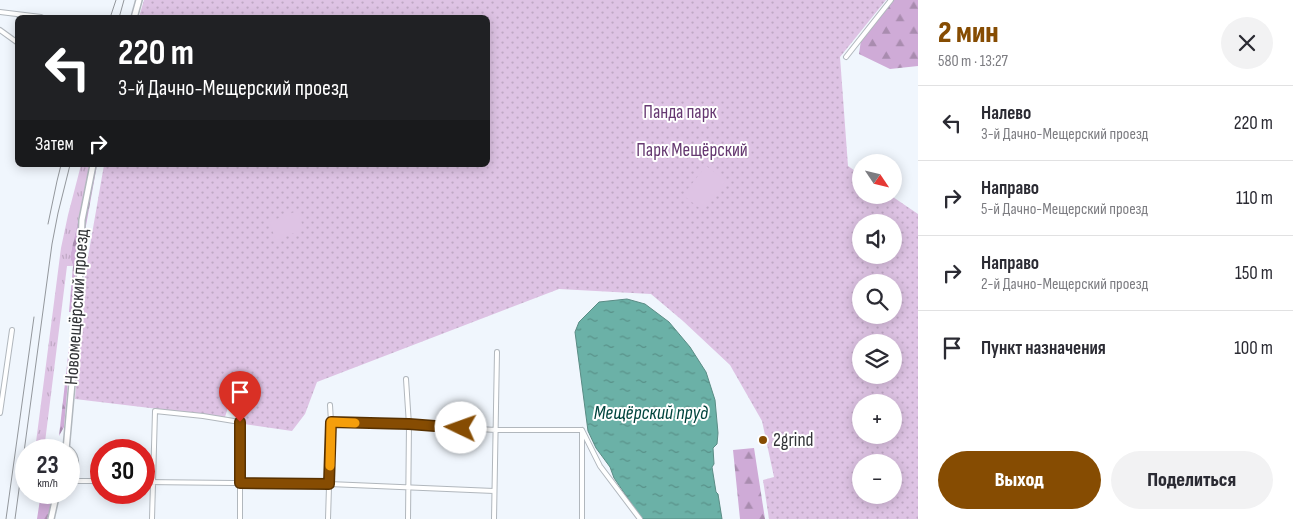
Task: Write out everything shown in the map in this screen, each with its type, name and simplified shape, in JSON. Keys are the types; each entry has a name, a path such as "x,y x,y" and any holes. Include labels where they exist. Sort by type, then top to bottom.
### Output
{"street":[{"path":"135,15 140,0"},
{"path":"846,58 891,0"},
{"path":"0,12 25,15"},
{"path":"0,30 15,41"},
{"name":"Новомещёрский проезд","path":"67,439 78,316 82,220 93,167"},
{"path":"0,413 12,330"},
{"path":"494,519 497,352"},
{"path":"406,379 409,424 408,519"},
{"path":"328,519 330,405"},
{"path":"154,439 155,412 203,416 240,422 240,519"},
{"path":"331,422 409,424 496,430 582,430"},
{"path":"582,430 582,519"},
{"path":"582,430 600,466 640,519"},
{"path":"155,482 329,484 494,491"},
{"path":"51,519 54,504"},
{"path":"152,504 152,519"}],"green space":[{"name":"Парк Мещёрский","path":"144,0 886,0 840,57 848,166 852,169 852,204 902,203 918,214 918,519 769,519 763,480 774,477 762,421 730,365 651,294 559,289 317,382 305,414 292,431 244,424 245,392 233,392 225,417 75,399 84,280 104,167 490,167 490,15 140,15"},
{"path":"894,0 918,0 918,66 890,69 859,54 861,40"},
{"path":"706,166 726,181 703,211 683,195"},
{"path":"80,167 90,167 70,257 73,266 67,266 45,439 36,439 61,248"},
{"path":"90,167 97,167 77,275 64,427 59,436 73,312 69,312 73,266 70,257"},
{"path":"297,211 304,229 276,240 269,222"},
{"path":"754,448 765,519 740,519 733,450"},
{"path":"39,504 53,504 47,519 37,519"}],"water":[{"name":"Мещёрский пруд","path":"627,299 645,304 669,322 690,347 706,372 715,400 718,433 717,444 713,448 714,464 712,467 722,519 642,519 614,478 610,467 596,448 588,431 575,332 579,322 599,302"}],"railway":[{"path":"111,15 116,0"},
{"path":"120,15 124,0"},
{"path":"48,224 60,167"},
{"path":"15,519 52,244 70,167"},
{"path":"6,519 34,317"}],"slow traffic":[{"path":"330,466 331,422 355,423"}],"place":[{"name":"2grind","path":"763,440"}],"route":[{"path":"240,422 240,483 329,484 331,422 409,424 461,428"}],"park label":[{"name":"Панда парк","path":"680,112"}]}
